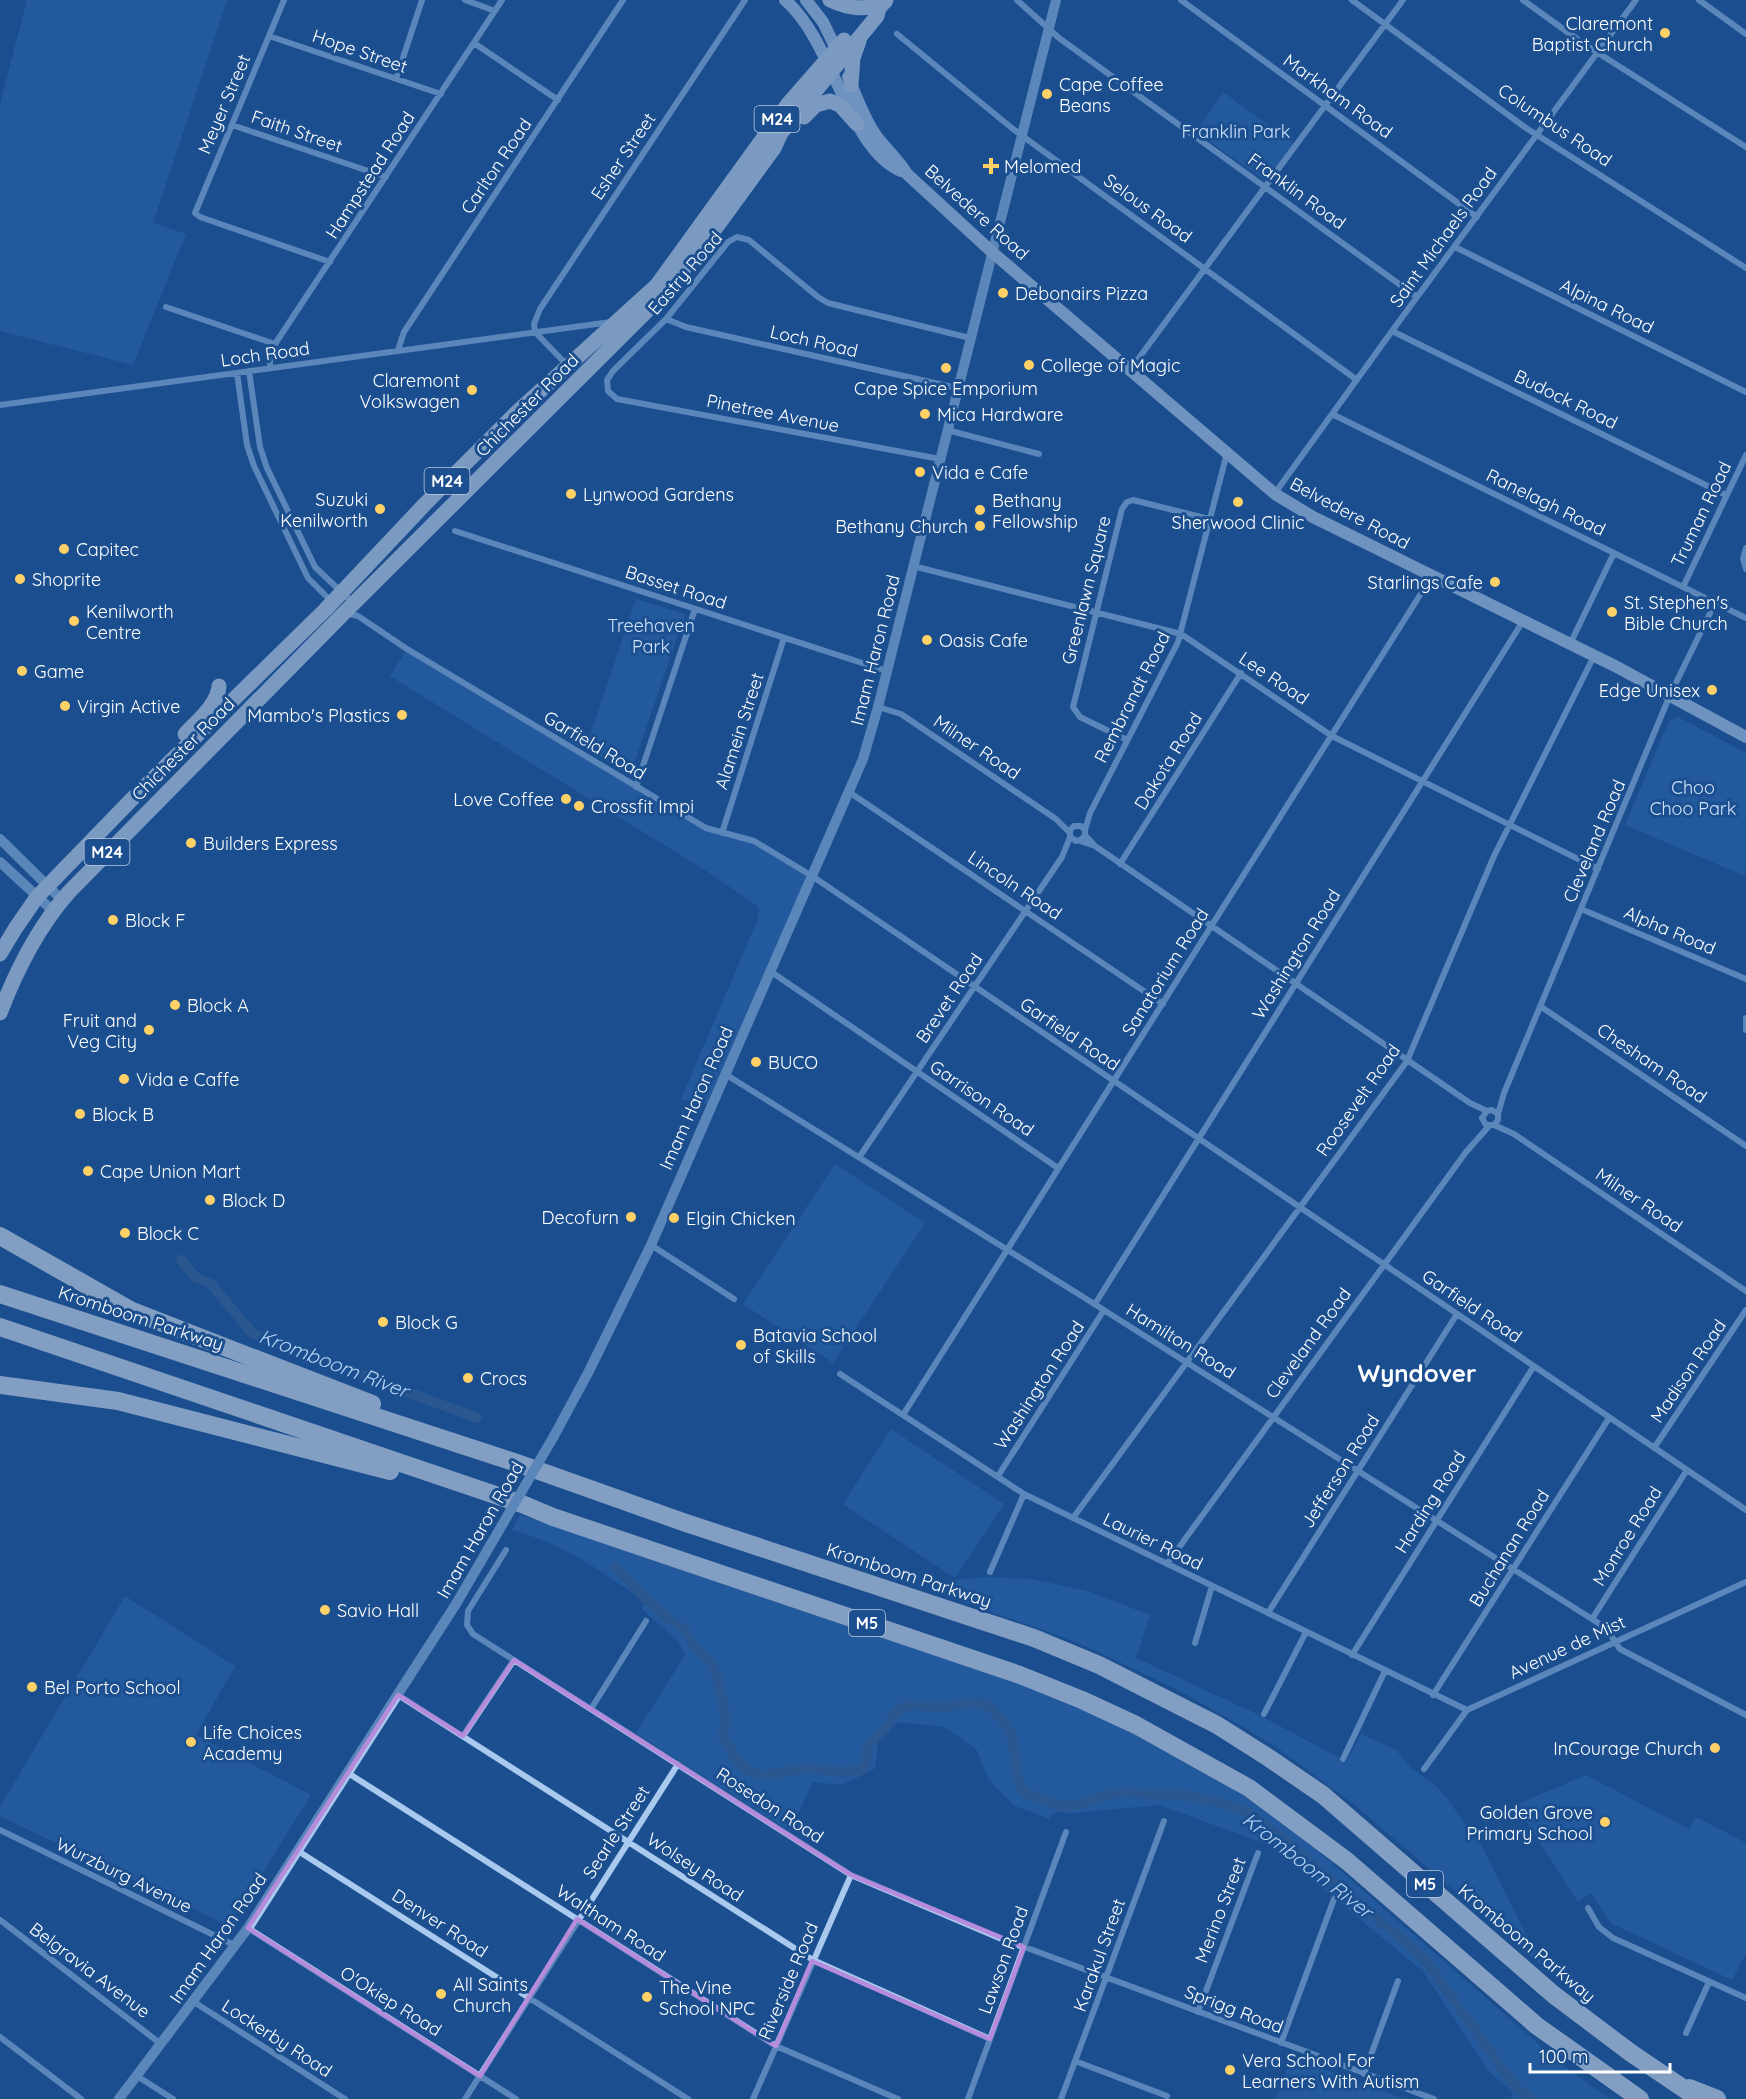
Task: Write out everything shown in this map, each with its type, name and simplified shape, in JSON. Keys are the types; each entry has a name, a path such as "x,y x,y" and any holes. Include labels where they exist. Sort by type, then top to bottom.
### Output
{"highway":[{"path":"3,1237 132,1311 313,1382 442,1429 477,1443 514,1462"},
{"name":"Kromboom Parkway","path":"0,1294 514,1462 705,1529 1034,1638 1100,1665 1217,1725 1323,1795 1527,1973 1603,2033 1699,2099"},
{"name":"M5","path":"0,1327 1020,1675 1136,1725 1249,1788 1347,1861 1537,2026 1640,2099"},
{"path":"4,1386 140,1406 375,1466 553,1517"},
{"path":"1537,2026 1559,2052 1619,2099"},
{"path":"1673,2082 1717,2099"}],"main road":[{"path":"785,0 806,22 834,60"},
{"path":"806,0 821,17 834,60"},
{"path":"830,0 859,9 884,3"},
{"name":"Chichester Road","path":"58,906 666,292 699,251 774,148 781,133 867,15 884,3"},
{"name":"Chichester Road","path":"42,892 336,597 450,478 567,365 649,293 666,274 788,104 866,28 877,16 884,3"},
{"path":"851,85 855,52 866,28"},
{"name":"Belvedere Road","path":"834,60 851,85 873,130 908,174 992,252 1275,494 1313,517 1594,656 1746,737"},
{"name":"Belvedere Road","path":"834,60 857,124 866,139 885,159 897,169 908,174"},
{"path":"774,148 812,108 823,101 835,102 857,124"},
{"path":"163,769 166,756 214,702 219,686"},
{"name":"M24","path":"0,954 42,892"},
{"name":"M24","path":"0,1013 12,984 58,906"}],"street":[{"name":"Meyer Street","path":"284,0 195,210 195,215 330,262"},
{"path":"396,79 422,0"},
{"path":"465,0 495,10"},
{"name":"Hampstead Road","path":"270,368 270,355 275,345 502,0"},
{"name":"Carlton Road","path":"398,350 404,332 623,0"},
{"name":"Esher Street","path":"535,332 534,324 540,309 744,0"},
{"name":"Franklin Road","path":"1017,0 1059,38 1417,297"},
{"name":"Imam Haron Road","path":"119,2099 249,1928 398,1695 472,1576 554,1436 651,1245 862,759 878,707 1056,0"},
{"name":"Markham Road","path":"1181,0 1476,217"},
{"path":"1190,6 1195,0"},
{"name":"Columbus Road","path":"1352,0 1537,134 1746,268"},
{"path":"1130,370 1403,0"},
{"path":"1524,0 1598,52 1746,147"},
{"name":"Saint Michaels Road","path":"1275,494 1636,0"},
{"path":"1698,0 1746,34"},
{"name":"Selous Road","path":"897,34 969,95 1022,135 1357,380"},
{"name":"Hope Street","path":"269,36 441,94"},
{"path":"474,43 558,100"},
{"name":"Faith Street","path":"232,125 386,177"},
{"name":"Eastry Road","path":"606,387 607,380 613,371 666,319 728,242 737,237 749,240 828,303 970,338"},
{"name":"Alpina Road","path":"1455,248 1746,392"},
{"path":"166,307 275,345"},
{"name":"Loch Road","path":"0,405 599,324 620,319"},
{"name":"Loch Road","path":"666,319 686,327 957,388"},
{"name":"Budock Road","path":"1392,331 1726,495"},
{"path":"535,332 567,365"},
{"name":"Garfield Road","path":"249,371 262,458 315,567 336,597 352,611"},
{"name":"Garfield Road","path":"237,373 248,445 254,466 308,578 407,648 636,787 706,828 754,841 812,876 1746,1510"},
{"name":"Pinetree Avenue","path":"606,387 617,399 940,459"},
{"name":"Ranelagh Road","path":"1332,414 1746,618"},
{"path":"947,430 1039,454"},
{"name":"Rembrandt Road","path":"1081,829 1177,645 1227,453"},
{"name":"Truman Road","path":"1683,586 1746,455"},
{"name":"Greenlawn Square","path":"1127,740 1080,717 1073,707 1122,509 1126,502 1133,500 1209,519"},
{"name":"Basset Road","path":"455,531 887,670"},
{"path":"1746,548 1743,559 1746,569"},
{"path":"1570,644 1614,553"},
{"name":"Lee Road","path":"913,566 1181,634 1332,736 1598,869"},
{"name":"Sanatorium Road","path":"903,1415 1433,576"},
{"name":"Cleveland Road","path":"1167,1564 1383,1264 1475,1140 1492,1126 1498,1116 1504,1093 1670,695 1715,603"},
{"path":"636,787 695,609"},
{"name":"Washington Road","path":"1095,1304 1523,620"},
{"name":"Alamein Street","path":"722,833 784,638"},
{"name":"Roosevelt Road","path":"1073,1518 1407,1061 1494,856 1594,656"},
{"name":"Dakota Road","path":"1120,864 1241,673"},
{"name":"Milner Road","path":"878,707 901,714 1056,819 1081,829 1095,846 1120,864 1407,1061 1470,1103 1498,1116 1514,1134"},
{"name":"Lincoln Road","path":"849,792 1163,1004"},
{"name":"Milner Road","path":"1056,819 1074,838 1095,846"},
{"path":"1074,838 1081,829"},
{"path":"1074,838 1081,829"},
{"name":"Brevet Road","path":"860,1156 1074,838"},
{"path":"0,839 42,892 58,906"},
{"path":"0,862 58,906"},
{"name":"Alpha Road","path":"1581,909 1746,979"},
{"name":"Garrison Road","path":"770,971 1058,1168"},
{"name":"Chesham Road","path":"1540,1006 1746,1146"},
{"path":"1746,1018 1746,1030"},
{"name":"Hamilton Road","path":"725,1073 1514,1568 1606,1628 1620,1649 1746,1714"},
{"name":"Cleveland Road","path":"1475,1140 1483,1119 1504,1093"},
{"name":"Milner Road","path":"1470,1103 1492,1126 1514,1134 1746,1291"},
{"path":"651,1245 734,1299"},
{"name":"Washington Road","path":"998,1476 1104,1310"},
{"name":"Madison Road","path":"1654,1448 1746,1310"},
{"name":"Jefferson Road","path":"1268,1613 1457,1314"},
{"name":"Harding Road","path":"1352,1655 1534,1366"},
{"name":"Laurier Road","path":"840,1374 1024,1494 1467,1710"},
{"name":"Buchanan Road","path":"1433,1695 1609,1418"},
{"name":"Monroe Road","path":"1592,1619 1687,1470"},
{"path":"990,1572 1024,1494"},
{"name":"Rosedon Road","path":"506,1550 468,1611 466,1620 473,1634 851,1875 1024,1947"},
{"name":"Avenue de Mist","path":"1425,1769 1467,1710 1746,1582"},
{"path":"1195,1643 1212,1586"},
{"path":"591,1709 646,1621"},
{"path":"1264,1714 1306,1632"},
{"path":"463,1736 514,1660"},
{"path":"1343,1759 1385,1671"},
{"name":"Wolsey Road","path":"398,1695 813,1960 990,2039"},
{"name":"Searle Street","path":"465,2099 577,1919 678,1764"},
{"name":"Waltham Road","path":"348,1773 776,2046 898,2099"},
{"name":"Karakul Street","path":"1061,2099 1164,1821"},
{"name":"Wurzburg Avenue","path":"0,1830 236,1946"},
{"name":"Lawson Road","path":"968,2099 1066,1832"},
{"name":"Denver Road","path":"298,1851 688,2099"},
{"name":"Merino Street","path":"1198,2012 1258,1853"},
{"name":"Riverside Road","path":"753,2099 851,1875"},
{"path":"1281,2043 1334,1899"},
{"path":"1588,1908 1604,1933 1746,1998"},
{"name":"Belgravia Avenue","path":"0,1920 162,2044"},
{"name":"O'Okiep Road","path":"249,1928 516,2099"},
{"name":"Sprigg Road","path":"1024,1947 1434,2099"},
{"path":"1364,2074 1398,1982"},
{"path":"1686,2033 1709,1982"},
{"name":"Lockerby Road","path":"194,2002 345,2099"},
{"path":"0,2037 81,2099"},
{"path":"1075,2061 1167,2096"},
{"path":"137,2076 173,2099"}],"highlighted area":[{"path":"514,1660 851,1875 1024,1947 990,2039 812,1961 776,2046 577,1919 480,2076 248,1928 398,1695 463,1736"}],"green space":[{"path":"27,0 227,0 153,223 186,234 133,365 0,331 0,105"},
{"name":"Franklin Park","path":"1223,92 1294,144 1266,181 1196,132"},
{"name":"Treehaven Park","path":"636,599 685,614 630,775 586,748"},
{"path":"407,649 706,828 745,838 812,876 711,1105 681,1099 757,921 759,910 756,905 708,872 390,676"},
{"name":"Choo Choo Park","path":"1678,717 1746,753 1745,876 1625,825 1669,721"},
{"path":"835,1164 925,1223 833,1363 743,1304"},
{"path":"891,1429 1004,1504 955,1578 843,1504"},
{"path":"520,1515 1023,1683 1083,1708 1198,1766 1311,1845 1561,2064 1610,2099 1511,2099 1513,2093 1488,2070 1423,1971 1269,1845 1159,1805 1072,1813 1057,1812 1051,1815 1050,1819 1015,1806 988,1779 977,1750 945,1727 899,1722 878,1742 875,1768 842,1785 813,1782 790,1831 636,1733 685,1655 679,1642 642,1609 645,1603 614,1580 566,1551 512,1530"},
{"path":"983,1577 1033,1579 1090,1592 1150,1615 1136,1658 1261,1716 1347,1762 1361,1734 1396,1750 1411,1768 1434,1784 1445,1796 1483,1848 1531,1944 1554,1976 1355,1805 1279,1749 1247,1729 1180,1691 1090,1648 943,1595 948,1581"},
{"path":"125,1596 235,1666 196,1735 311,1795 229,1926 0,1816 0,1807"},
{"path":"1586,1775 1689,1829 1696,1817 1746,1843 1746,1953 1732,1980 1611,1923 1591,1893 1578,1902 1516,1805"},
{"path":"1291,2058 1295,2059 1404,2099 1276,2099"}],"waterway":[{"name":"Kromboom River","path":"181,1260 195,1277 211,1284 253,1334 477,1418"},
{"name":"Kromboom River","path":"615,1567 649,1602 685,1631 696,1649 711,1662 717,1677 726,1719 723,1737 735,1757 752,1772 764,1775 803,1769 839,1772 863,1769 867,1760 868,1745 886,1728 896,1713 907,1705 946,1707 978,1702 991,1707 1002,1719 1012,1736 1018,1780 1023,1792 1061,1806 1078,1805 1118,1793 1184,1795 1224,1804 1248,1813 1423,1957 1516,2088 1530,2099"}],"place":[{"name":"Claremont Baptist Church","path":"1665,33"},
{"name":"Cape Coffee Beans","path":"1047,94"},
{"name":"Melomed","path":"991,166"},
{"name":"Debonairs Pizza","path":"1003,293"},
{"name":"College of Magic","path":"1029,365"},
{"name":"Cape Spice Emporium","path":"946,368"},
{"name":"Claremont Volkswagen","path":"472,390"},
{"name":"Mica Hardware","path":"925,414"},
{"name":"Vida e Cafe","path":"920,472"},
{"name":"Lynwood Gardens","path":"571,494"},
{"name":"Sherwood Clinic","path":"1238,502"},
{"name":"Suzuki Kenilworth","path":"380,509"},
{"name":"Bethany Fellowship","path":"980,510"},
{"name":"Bethany Church","path":"980,526"},
{"name":"Capitec","path":"64,549"},
{"name":"Shoprite","path":"20,579"},
{"name":"Starlings Cafe","path":"1495,582"},
{"name":"St. Stephen's Bible Church","path":"1612,612"},
{"name":"Kenilworth Centre","path":"74,621"},
{"name":"Oasis Cafe","path":"927,640"},
{"name":"Game","path":"22,671"},
{"name":"Edge Unisex","path":"1712,690"},
{"name":"Virgin Active","path":"65,706"},
{"name":"Mambo's Plastics","path":"402,715"},
{"name":"Love Coffee","path":"566,799"},
{"name":"Crossfit Impi","path":"579,806"},
{"name":"Builders Express","path":"191,843"},
{"name":"Block F","path":"113,920"},
{"name":"Block A","path":"175,1005"},
{"name":"Fruit and Veg City","path":"149,1030"},
{"name":"BUCO","path":"756,1062"},
{"name":"Vida e Caffe","path":"124,1079"},
{"name":"Block B","path":"80,1114"},
{"name":"Cape Union Mart","path":"88,1171"},
{"name":"Block D","path":"210,1200"},
{"name":"Decofurn","path":"631,1217"},
{"name":"Elgin Chicken","path":"674,1218"},
{"name":"Block C","path":"125,1233"},
{"name":"Block G","path":"383,1322"},
{"name":"Batavia School of Skills","path":"741,1345"},
{"name":"Crocs","path":"468,1378"},
{"name":"Savio Hall","path":"325,1610"},
{"name":"Bel Porto School","path":"32,1687"},
{"name":"Life Choices Academy","path":"191,1742"},
{"name":"InCourage Church","path":"1715,1748"},
{"name":"Golden Grove Primary School","path":"1605,1822"},
{"name":"All Saints Church","path":"441,1994"},
{"name":"The Vine School NPC","path":"647,1997"},
{"name":"Vera School For Learners With Autism","path":"1230,2070"}],"district":[{"name":"Wyndover","path":"1417,1373"}]}
